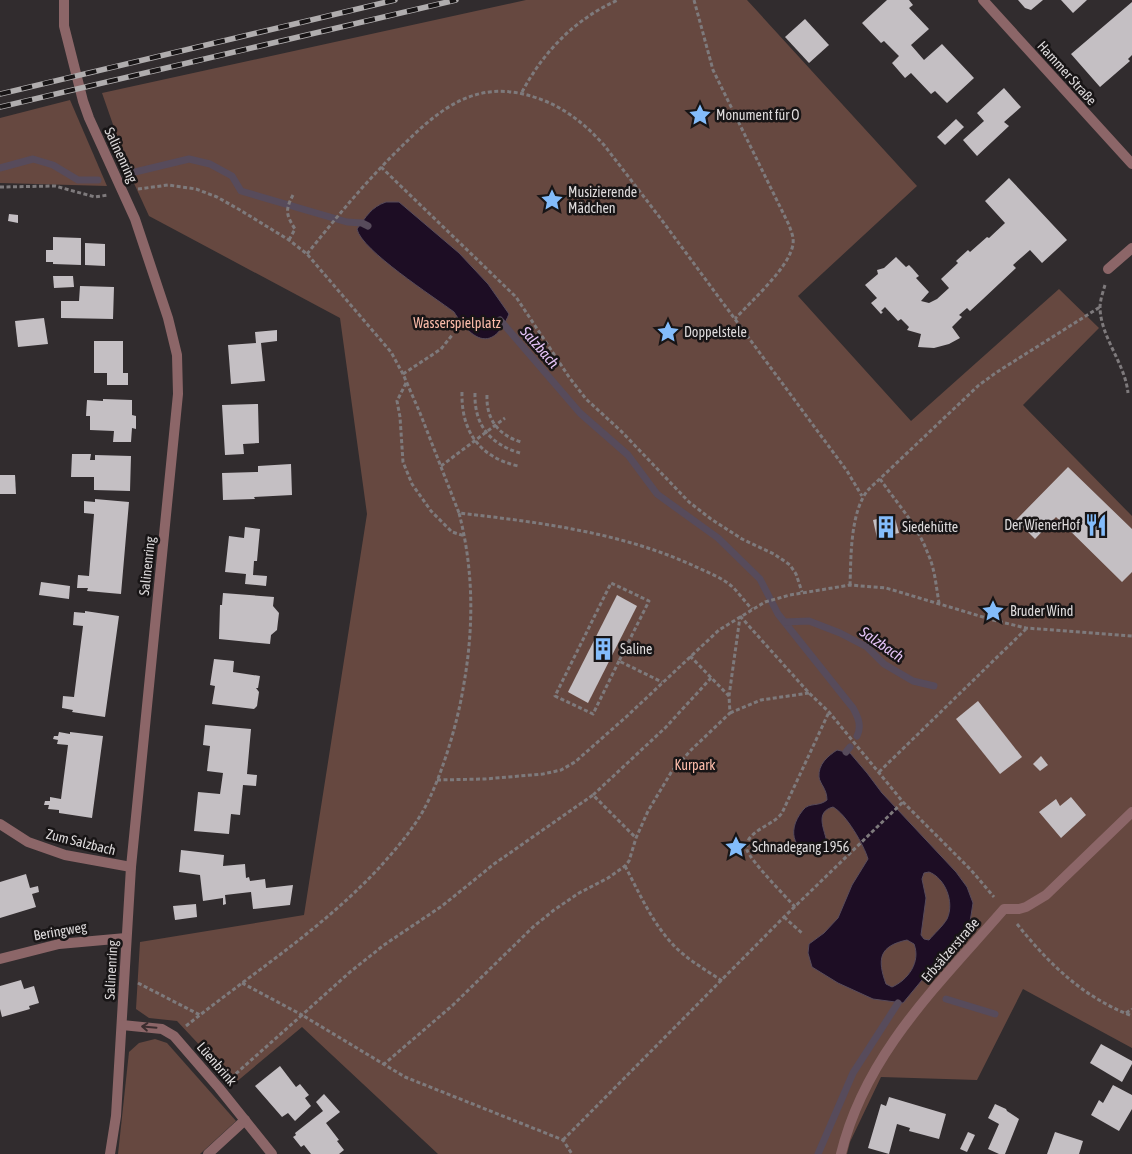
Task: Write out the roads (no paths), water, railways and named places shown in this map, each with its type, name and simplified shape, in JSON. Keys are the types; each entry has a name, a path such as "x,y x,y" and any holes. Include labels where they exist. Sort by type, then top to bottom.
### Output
{"street":[{"name":"Salinenring","path":"64,0 64,26 83,100 89,118 136,219 168,318 177,355 178,394 131,868 116,1116 110,1154"},
{"name":"Hammer Straße","path":"982,0 1132,164"},
{"path":"1108,269 1132,248"},
{"name":"Erbsälzerstraße","path":"841,1154 851,1118 860,1097 887,1050 910,1018 1004,909 1026,907 1046,895 1132,812"},
{"name":"Zum Salzbach","path":"0,824 28,842 58,853 131,868"},
{"name":"Beringweg","path":"0,958 59,944 126,938"},
{"name":"Lüenbrink","path":"122,1025 162,1029 174,1036 272,1154"},
{"path":"208,1154 245,1120"}],"waterway":[{"name":"Salzbach","path":"0,168 33,159 53,165 78,180 98,180"},
{"name":"Salzbach","path":"135,172 189,159 210,164 232,176 241,191 347,222 362,223 368,226"},
{"name":"Salzbach","path":"500,320 580,413 628,455 657,494 718,538 760,579 778,614 853,708 858,718 857,736"},
{"name":"Salzbach","path":"785,622 809,621 840,633 867,647 884,664 913,681 934,686"},
{"name":"Salzbach","path":"846,752 850,747"},
{"path":"946,999 995,1014"},
{"path":"818,1154 853,1073 898,1003"}],"railway":[{"path":"0,94 395,0"},
{"path":"0,107 456,0"}],"place":[{"name":"Monument für O","path":"700,115"},
{"name":"Musizierende Mädchen","path":"552,200"},
{"name":"Doppelstele","path":"668,332"},
{"name":"Der WienerHof","path":"1096,525"},
{"name":"Siedehütte","path":"886,527"},
{"name":"Bruder Wind","path":"993,611"},
{"name":"Saline","path":"603,649"},
{"name":"Schnadegang 1956","path":"736,847"}],"park label":[{"name":"Wasserspielplatz","path":"457,323"},
{"name":"Kurpark","path":"695,765"}]}
